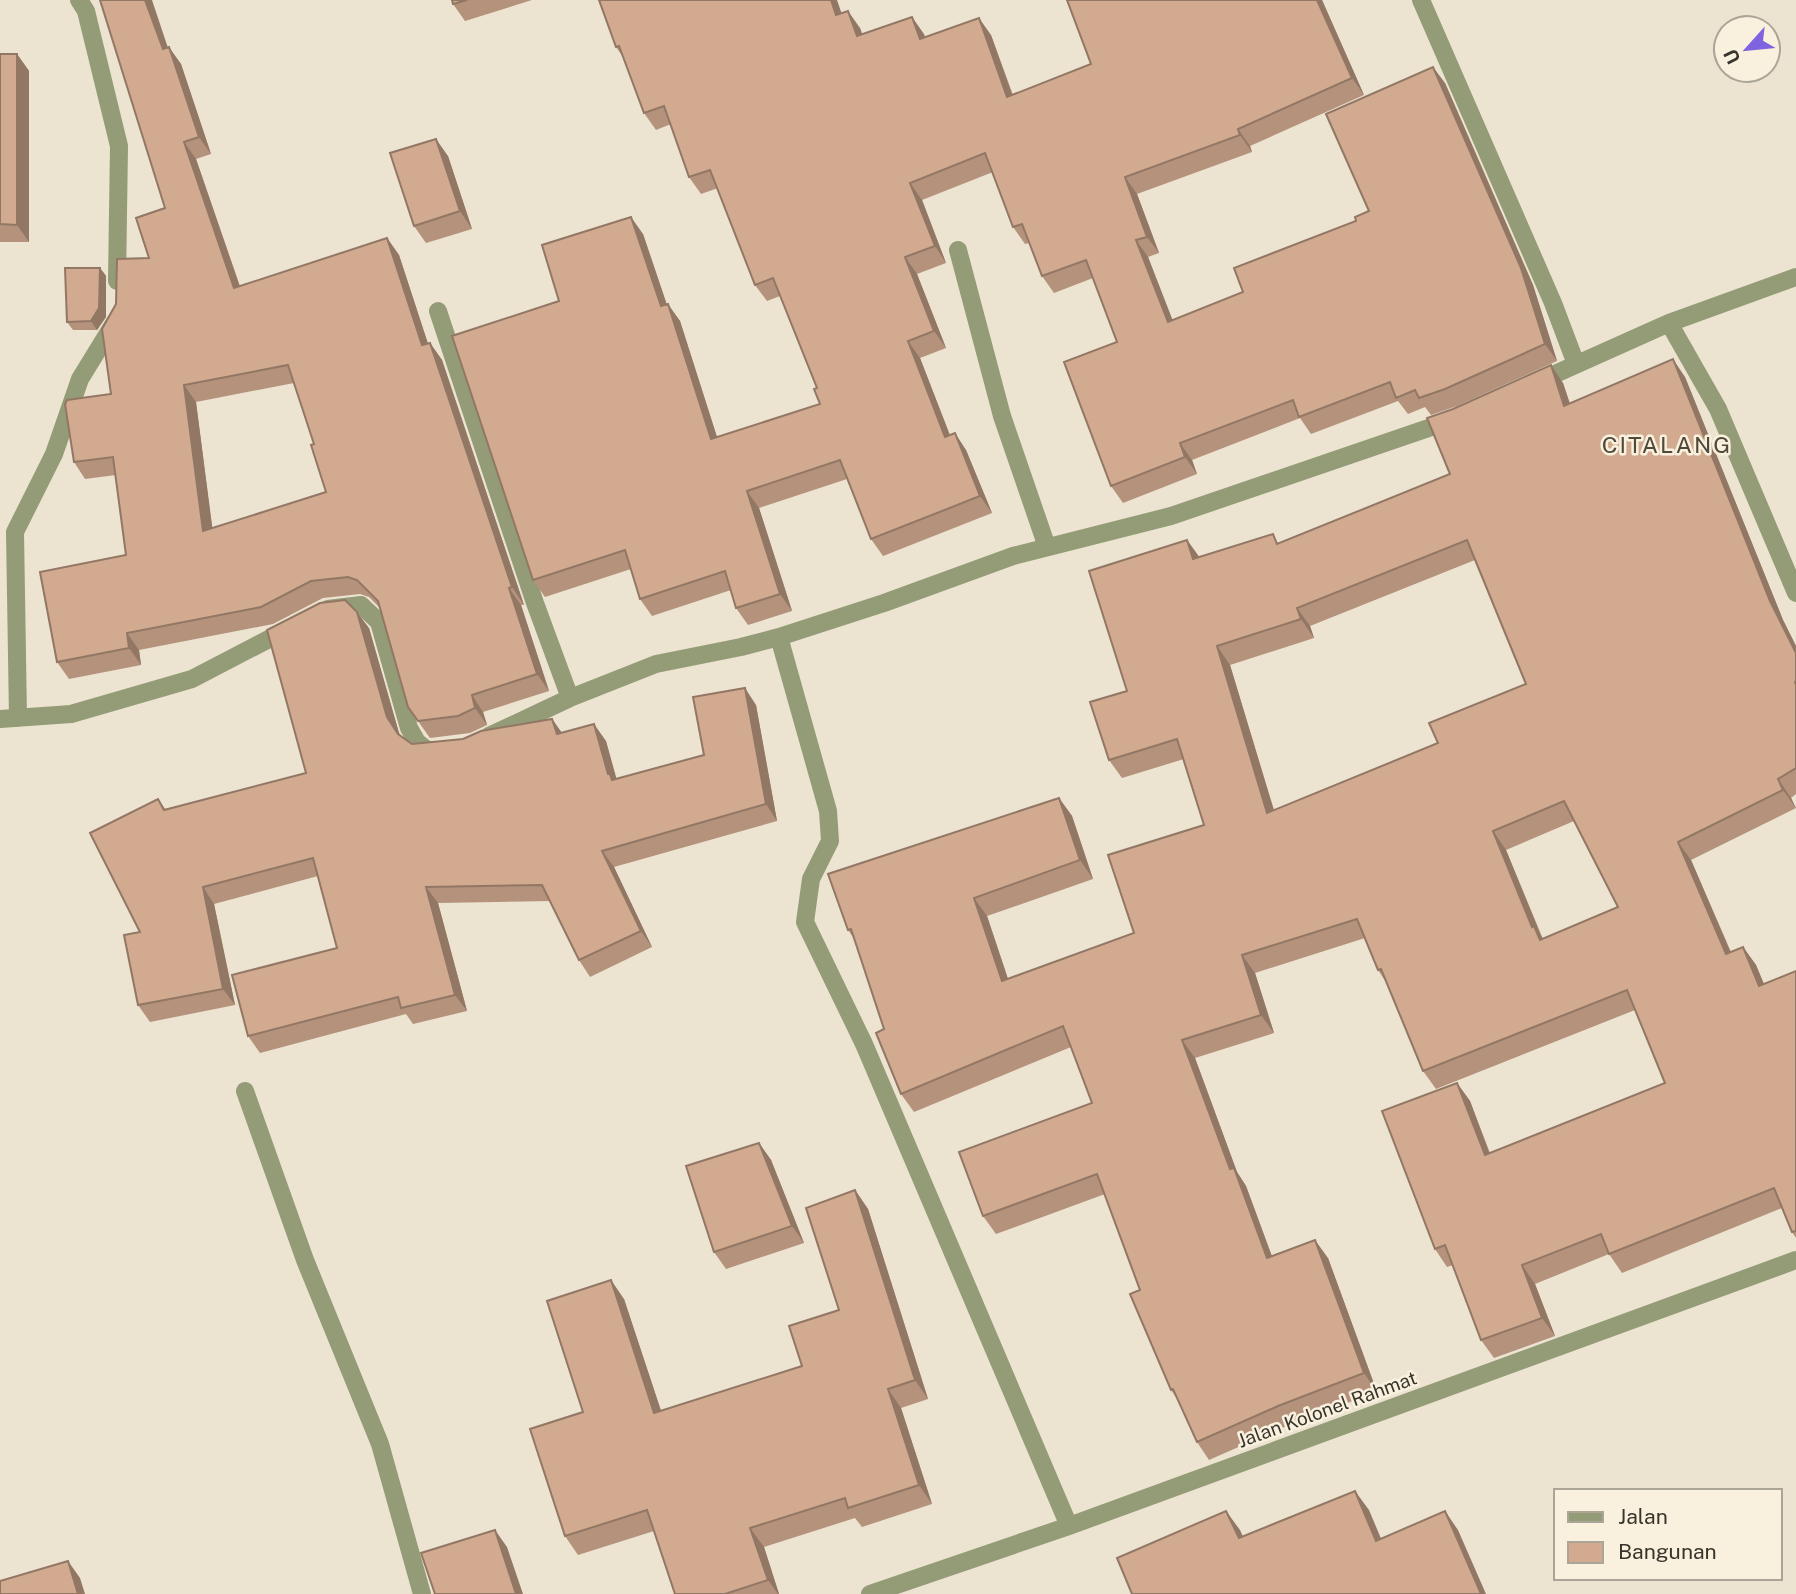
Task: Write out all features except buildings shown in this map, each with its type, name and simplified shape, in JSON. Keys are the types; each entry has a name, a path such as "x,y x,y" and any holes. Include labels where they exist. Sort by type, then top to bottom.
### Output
{"street":[{"path":"79,0 86,10 119,146 117,320 80,379 54,454 16,533 9,719 71,714 192,679 328,608 361,605 379,622 409,728 417,742 427,750 452,748"},
{"path":"1420,0 1553,303 1576,364"},
{"path":"958,250 1002,415 1046,547"},
{"path":"1518,391 1669,323 1796,277"},
{"path":"438,311 570,698"},
{"path":"1669,323 1718,409 1796,593"},
{"path":"472,744 570,698 656,664 779,637 884,603 1013,556 1171,516 1472,412"},
{"path":"779,637 828,811 830,841 811,879 805,922 864,1044 1069,1525"},
{"path":"245,1091 305,1260 380,1444 422,1594"},
{"name":"Jalan Kolonel Rahmat","path":"870,1594 1069,1525 1796,1260"}],"district":[{"name":"CITALANG","path":"1667,445"}]}
